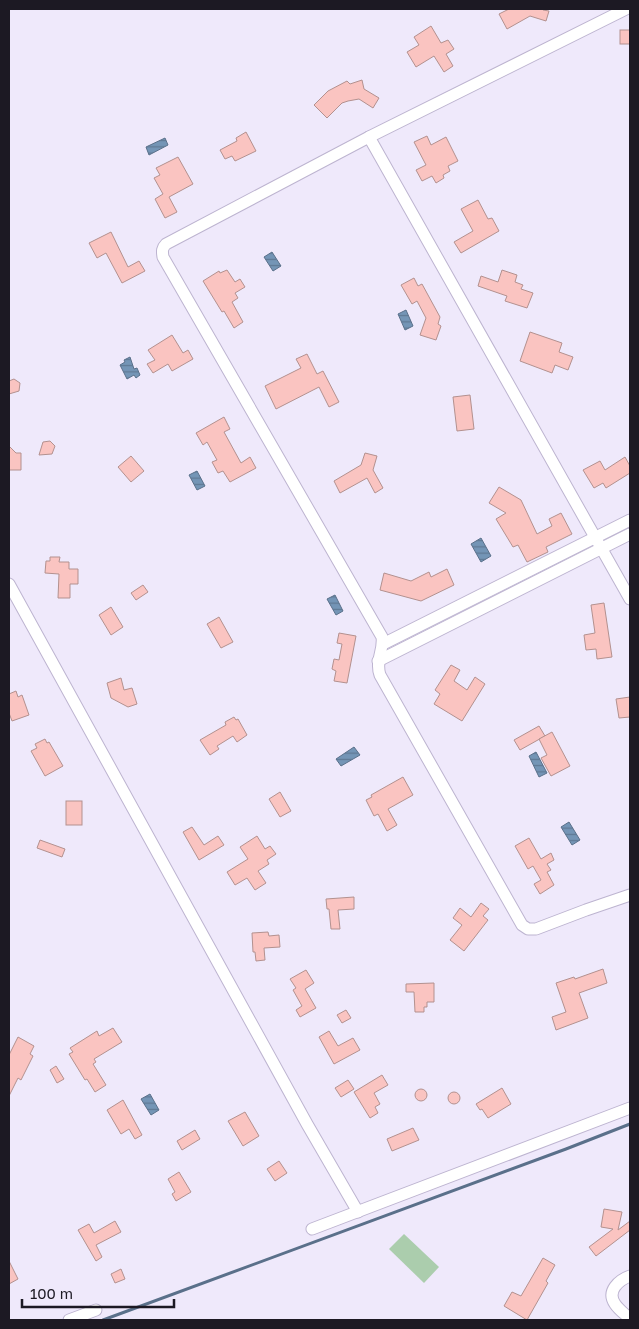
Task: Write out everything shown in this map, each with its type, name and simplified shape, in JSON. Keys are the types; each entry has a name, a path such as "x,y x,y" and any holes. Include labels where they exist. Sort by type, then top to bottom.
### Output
{"street":[{"path":"626,9 369,137 166,244 162,249 162,253 382,637 383,644 378,661 380,675 522,925 528,930 536,929 630,895"},
{"path":"369,137 630,599"},
{"path":"383,644 630,520"},
{"path":"378,661 630,534"},
{"path":"9,584 307,1124 358,1212"},
{"path":"312,1229 630,1108"},
{"path":"630,1276 618,1282 614,1287 612,1296 613,1302 630,1319"},
{"path":"69,1320 96,1310"}],"green space":[{"path":"404,1234 439,1267 424,1283 389,1249"}],"water":[{"path":"165,138 168,145 149,155 146,147"},
{"path":"272,252 281,266 273,271 264,257"},
{"path":"406,310 413,326 405,330 398,314"},
{"path":"130,357 134,369 137,368 140,375 136,378 134,375 127,379 120,365"},
{"path":"197,471 205,486 197,490 189,475"},
{"path":"481,538 491,556 481,562 471,544"},
{"path":"335,595 343,611 336,615 327,599"},
{"path":"354,747 360,755 341,766 336,759"},
{"path":"536,752 547,773 539,777 529,756"},
{"path":"569,822 580,840 572,845 561,827"},
{"path":"150,1094 159,1110 151,1115 141,1099"}],"building":[{"path":"509,9 544,9 549,11 546,21 530,16 507,29 499,14"},
{"path":"431,26 441,43 448,40 454,49 446,54 453,66 444,72 434,56 416,67 407,52 419,45 414,37"},
{"path":"620,30 630,30 630,44 620,44"},
{"path":"362,80 364,89 379,98 373,108 359,99 348,101 342,103 327,118 314,105 328,91 347,81 350,84"},
{"path":"246,132 256,151 235,161 232,156 225,159 220,150 237,141 236,138"},
{"path":"427,136 431,145 446,137 458,161 448,166 450,171 443,175 444,178 436,183 432,176 422,181 416,170 426,165 414,142"},
{"path":"178,157 193,184 169,197 177,212 165,218 155,199 163,194 154,178 160,175 156,168"},
{"path":"478,200 488,219 492,218 499,231 461,253 454,242 473,231 461,209"},
{"path":"111,232 128,267 139,261 145,271 122,283 106,253 97,258 89,243"},
{"path":"227,270 235,282 240,279 245,287 235,293 238,298 232,302 243,322 234,328 203,281 219,271 220,273"},
{"path":"502,270 517,275 515,282 523,285 521,289 533,293 527,308 505,301 507,296 478,286 481,276 498,282"},
{"path":"414,278 418,286 422,284 440,317 438,324 441,326 436,340 420,335 426,318 417,301 412,304 401,285"},
{"path":"530,332 562,343 559,352 573,357 568,370 555,365 552,373 520,361"},
{"path":"172,335 183,353 188,350 193,359 172,371 168,364 153,373 147,364 155,360 148,350"},
{"path":"307,354 317,374 323,371 339,402 329,407 319,387 276,409 265,386 301,368 296,359"},
{"path":"14,379 20,383 19,391 9,394 9,381"},
{"path":"470,395 474,429 457,431 453,397"},
{"path":"224,417 230,429 224,432 241,463 250,457 256,468 230,482 223,471 218,473 212,462 217,460 207,442 203,445 196,433"},
{"path":"50,441 55,446 52,454 39,455 43,442"},
{"path":"9,446 16,453 21,453 21,470 9,470"},
{"path":"365,453 377,456 373,470 383,488 375,493 367,478 340,493 334,481 361,465"},
{"path":"131,456 144,471 131,482 118,467"},
{"path":"625,457 630,466 630,473 606,488 603,483 594,488 583,470 600,461 605,470"},
{"path":"499,487 521,500 537,534 552,526 549,519 561,513 572,534 546,547 548,552 527,562 518,545 513,547 496,519 506,513 489,503"},
{"path":"50,557 60,557 59,562 69,562 69,569 78,569 78,584 70,584 70,598 58,598 59,574 45,573 46,561 50,561"},
{"path":"447,569 454,585 421,601 380,590 384,573 411,581 429,572 431,577"},
{"path":"143,585 148,592 136,600 131,593"},
{"path":"604,603 612,657 597,659 596,649 586,650 584,635 595,633 591,605"},
{"path":"111,607 123,627 111,635 99,615"},
{"path":"219,617 233,642 221,648 207,624"},
{"path":"339,633 356,636 347,683 334,681 336,671 332,669 334,659 339,660 342,644 337,643"},
{"path":"451,665 460,670 454,681 467,690 475,677 485,684 462,721 434,704 440,694 435,690"},
{"path":"121,678 124,690 132,688 137,704 128,707 111,698 107,683"},
{"path":"16,691 18,697 22,695 29,715 12,721 9,713 9,694"},
{"path":"630,697 630,717 619,718 616,699"},
{"path":"234,717 236,720 238,719 247,735 237,742 233,736 217,746 219,749 210,755 200,740 226,725 225,722"},
{"path":"539,726 545,736 520,750 514,740"},
{"path":"552,732 570,766 551,776 541,758 547,755 539,739"},
{"path":"45,739 47,743 49,742 63,766 45,776 31,751 37,748 35,744"},
{"path":"403,777 413,795 388,809 397,825 387,831 378,814 374,816 366,800 372,797 371,795"},
{"path":"280,792 291,811 280,817 269,799"},
{"path":"66,801 82,801 82,825 66,825"},
{"path":"192,827 204,845 218,836 224,845 199,860 183,832"},
{"path":"257,836 265,849 270,846 276,854 267,860 269,864 258,871 266,883 255,890 247,878 235,885 227,872 248,859 240,847"},
{"path":"529,838 541,859 551,853 554,860 547,864 551,870 547,872 554,885 540,894 534,884 541,880 533,866 528,869 515,846"},
{"path":"40,840 65,849 62,857 37,848"},
{"path":"354,897 354,909 338,910 340,929 331,929 326,899"},
{"path":"481,903 489,909 483,916 488,920 464,951 450,940 462,925 453,918 460,908 471,917"},
{"path":"268,932 269,936 279,935 280,947 264,948 265,960 256,961 255,952 253,952 252,933"},
{"path":"603,969 607,983 579,993 588,1018 556,1030 552,1017 566,1012 556,983 574,977 575,979"},
{"path":"306,970 314,983 305,989 316,1008 300,1017 296,1010 302,1006 293,990 296,988 290,979"},
{"path":"434,983 434,1002 427,1002 424,1012 415,1012 414,992 406,992 406,984"},
{"path":"346,1010 351,1018 342,1023 337,1015"},
{"path":"113,1028 122,1042 94,1059 96,1062 93,1064 106,1085 95,1092 69,1054 73,1052 70,1048 97,1031 99,1036"},
{"path":"329,1031 338,1046 353,1038 360,1050 334,1064 319,1037"},
{"path":"18,1037 34,1046 30,1054 33,1056 21,1080 18,1078 9,1096 9,1055"},
{"path":"56,1066 64,1079 57,1083 50,1070"},
{"path":"382,1075 388,1085 374,1093 380,1104 375,1107 378,1113 370,1118 354,1092"},
{"path":"348,1080 354,1089 341,1097 335,1088"},
{"path":"502,1088 511,1104 488,1118 476,1104"},
{"path":"421,1089 427,1095 421,1101 415,1095"},
{"path":"454,1092 460,1098 454,1104 448,1098"},
{"path":"123,1100 142,1135 135,1139 129,1129 121,1134 107,1110"},
{"path":"245,1112 259,1136 243,1146 228,1121"},
{"path":"413,1128 419,1140 392,1151 387,1139"},
{"path":"195,1130 200,1139 182,1150 177,1141"},
{"path":"279,1161 287,1173 275,1181 267,1169"},
{"path":"179,1172 191,1192 176,1201 172,1194 175,1192 168,1179"},
{"path":"604,1209 622,1212 618,1230 630,1221 630,1230 596,1256 589,1247 613,1229 601,1227"},
{"path":"115,1221 121,1232 96,1245 102,1257 96,1261 78,1230 89,1224 94,1233"},
{"path":"543,1258 555,1265 546,1281 548,1283 527,1320 504,1306 512,1292 521,1296"},
{"path":"9,1261 18,1279 9,1284"},
{"path":"121,1269 125,1279 115,1283 111,1274"}],"waterway":[{"path":"103,1320 630,1124"}]}
